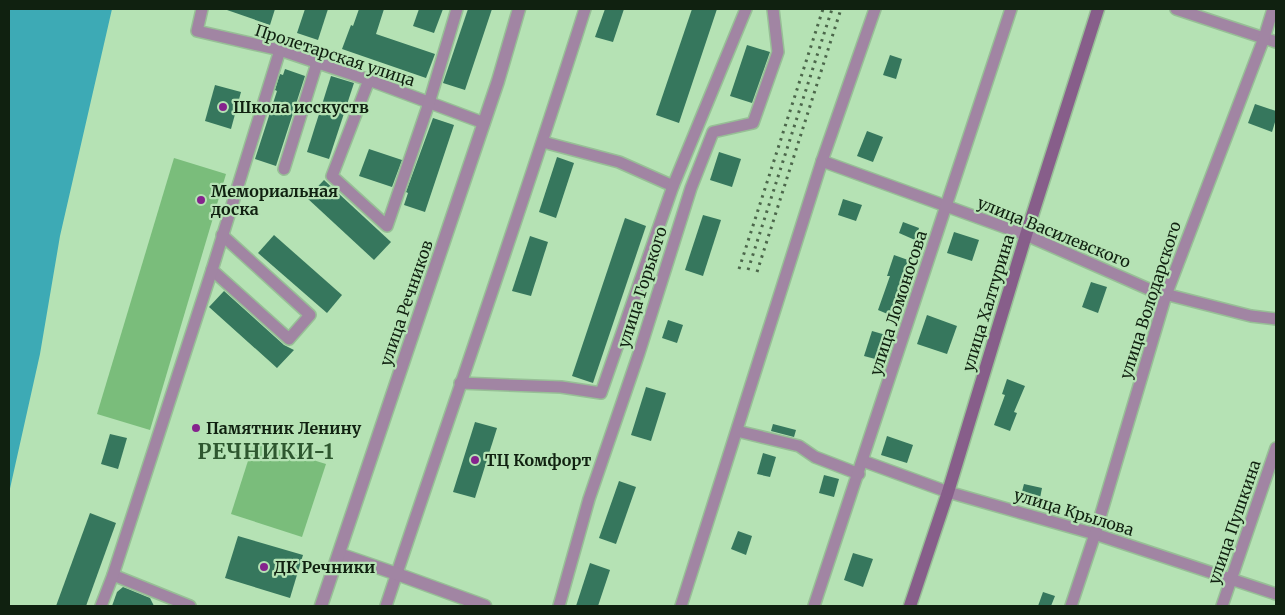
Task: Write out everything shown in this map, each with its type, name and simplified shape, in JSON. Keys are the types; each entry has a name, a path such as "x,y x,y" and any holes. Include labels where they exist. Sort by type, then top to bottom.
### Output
{"main road":[{"name":"улица Халтурина","path":"910,606 948,492 1026,235 1098,9"}],"street":[{"name":"Пролетарская улица","path":"202,9 197,31 280,50 369,80 484,123"},
{"path":"369,80 332,176 387,226 429,103 457,9"},
{"name":"улица Речников","path":"321,606 498,82 518,9"},
{"path":"386,606 543,142 585,9"},
{"path":"460,383 561,386 601,393 673,186 746,9"},
{"name":"улица Горького","path":"559,606 588,499 639,353 690,188 714,132 753,123 778,52 773,9"},
{"path":"682,606 822,161 875,9"},
{"name":"улица Ломоносова","path":"814,606 1011,9"},
{"path":"1176,9 1276,42"},
{"name":"улица Володарского","path":"1071,606 1095,534 1166,295 1264,38 1273,9"},
{"path":"101,606 113,575 212,270 280,50"},
{"path":"284,169 317,63"},
{"path":"543,142 619,162 673,186"},
{"name":"улица Василевского","path":"822,161 1026,235 1153,291 1251,316 1276,319"},
{"path":"212,270 289,339 310,315 222,235"},
{"path":"737,431 799,446 815,457 859,474"},
{"name":"улица Пушкина","path":"1222,606 1276,448"},
{"name":"улица Крылова","path":"863,461 948,492 1095,534 1276,594"},
{"path":"339,554 485,606"},
{"path":"113,575 172,603 190,606"}],"green space":[{"path":"174,158 226,174 150,430 97,414"},
{"path":"254,442 326,464 302,537 231,514"}],"water":[{"path":"9,9 112,9 60,236 40,354 9,493"}],"building":[{"path":"227,9 275,9 270,25"},
{"path":"305,9 328,9 318,40 297,33"},
{"path":"359,9 384,9 376,34 435,54 426,78 342,49"},
{"path":"419,9 443,9 434,33 413,26"},
{"path":"468,9 492,9 465,90 443,83"},
{"path":"605,9 624,9 613,42 595,37"},
{"path":"692,9 717,9 679,123 656,115"},
{"path":"747,45 770,52 752,103 730,96"},
{"path":"890,55 902,59 896,79 883,75"},
{"path":"285,69 305,76 276,166 255,159 277,91 275,90 280,74 283,75"},
{"path":"331,76 354,83 329,159 307,152"},
{"name":"Школа исскуств","path":"215,85 241,92 231,129 205,121"},
{"path":"1255,104 1276,111 1272,132 1248,123"},
{"path":"433,118 454,125 425,212 404,205 408,193 406,192"},
{"path":"867,131 883,137 873,162 857,156"},
{"path":"369,149 402,160 392,187 359,176"},
{"path":"719,152 741,159 732,187 710,180"},
{"path":"557,157 574,163 556,218 539,212"},
{"path":"324,180 391,242 374,260 307,198"},
{"path":"843,199 862,205 856,221 838,215"},
{"path":"703,215 721,220 703,276 685,270"},
{"path":"625,218 646,226 593,383 572,376"},
{"path":"903,222 919,228 915,240 899,233"},
{"path":"954,232 979,240 972,261 947,253"},
{"path":"274,235 342,295 327,313 258,253"},
{"path":"530,236 548,242 531,296 512,291"},
{"path":"894,255 908,260 890,315 878,310 890,276 887,276"},
{"path":"1091,282 1107,287 1098,313 1082,307"},
{"path":"224,291 284,345 294,350 277,368 209,307"},
{"path":"927,315 957,326 947,354 917,344"},
{"path":"668,320 683,325 677,343 662,338"},
{"path":"872,331 886,335 879,360 864,356"},
{"path":"1007,379 1025,386 1014,412 1017,413 1010,431 994,425 1005,395 1002,394"},
{"path":"646,387 666,393 651,441 631,435"},
{"name":"ТЦ Комфорт","path":"475,422 497,428 475,498 453,492"},
{"path":"773,424 796,430 794,437 771,431"},
{"path":"110,434 127,438 118,469 101,464"},
{"path":"887,436 913,445 907,463 881,455"},
{"path":"763,453 776,457 770,477 757,474"},
{"path":"824,475 839,479 834,497 819,493"},
{"path":"619,481 636,487 616,544 599,538"},
{"path":"1024,484 1042,488 1039,503 1020,499"},
{"path":"90,513 116,523 86,606 56,606"},
{"path":"738,531 752,536 746,555 731,549"},
{"name":"ДК Речники","path":"238,536 303,555 290,598 225,578"},
{"path":"853,553 873,559 863,587 844,580"},
{"path":"590,563 610,570 598,606 576,606"},
{"path":"123,587 150,598 154,606 112,606 117,592"},
{"path":"1043,592 1055,596 1051,606 1038,606"}],"railway":[{"path":"739,269 823,9"},
{"path":"748,270 832,9"},
{"path":"757,272 841,9"}],"place":[{"name":"Школа исскуств","path":"223,107"},
{"name":"Мемориальная доска","path":"201,200"},
{"name":"Памятник Ленину","path":"196,428"},
{"name":"ТЦ Комфорт","path":"475,460"},
{"name":"ДК Речники","path":"264,567"}],"district":[{"name":"РЕЧНИКИ-1","path":"266,452"}]}
